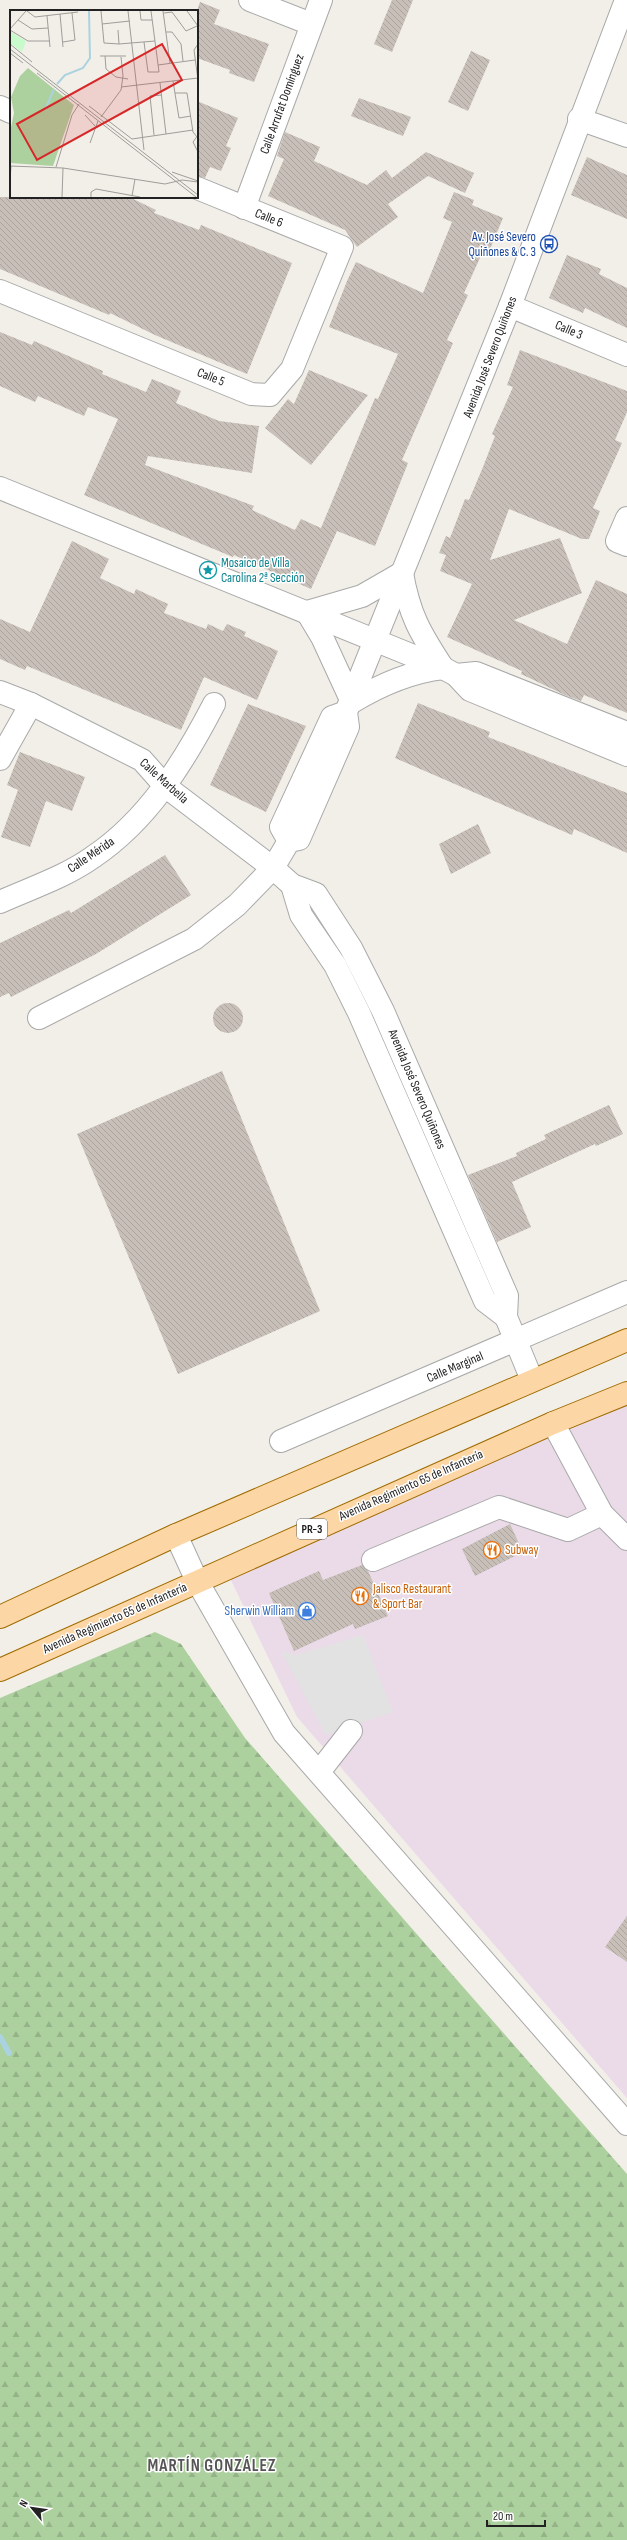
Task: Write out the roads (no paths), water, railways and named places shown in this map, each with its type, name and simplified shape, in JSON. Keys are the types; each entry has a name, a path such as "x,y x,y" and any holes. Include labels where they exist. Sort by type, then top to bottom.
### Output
{"main road":[{"path":"0,1617 176,1535 627,1340"},
{"name":"Avenida Regimiento 65 de Infantería","path":"0,1670 552,1423 627,1393"}],"street":[{"path":"250,0 311,24"},
{"name":"Calle Arrufat Domínguez","path":"244,208 321,0"},
{"name":"Avenida José Severo Quiñones","path":"349,707 510,306 579,119 626,0"},
{"path":"0,107 10,112"},
{"path":"579,119 627,136"},
{"name":"Calle 6","path":"198,188 342,247"},
{"name":"Calle 5","path":"0,291 251,394 270,395 292,369 342,247"},
{"name":"Calle 3","path":"510,306 627,355"},
{"path":"0,488 376,640 450,672"},
{"path":"627,518 617,541 627,545"},
{"path":"307,612 362,596 402,573 406,600 417,629 450,672 470,690 627,755"},
{"path":"307,612 322,637 349,707"},
{"path":"39,1018 194,939 237,905 273,868 289,841 281,828 328,750 332,717 379,686 424,670 476,673 627,733"},
{"name":"Calle Marbella","path":"0,692 31,704 142,760 165,786 273,868"},
{"path":"0,759 31,704"},
{"name":"Calle Mérida","path":"0,902 73,870 93,857 130,828 165,786 190,752 214,704"},
{"name":"Avenida José Severo Quiñones","path":"273,868 292,885 316,894 351,948 397,1044 507,1296 506,1317"},
{"name":"Avenida José Severo Quiñones","path":"292,885 301,915 335,965 377,1054 485,1301 506,1317 518,1341 532,1380"},
{"path":"377,1054 397,1044"},
{"path":"432,1181 452,1171"},
{"path":"462,1249 482,1240"},
{"name":"Calle Marginal","path":"281,1440 518,1341 627,1292"},
{"path":"552,1423 602,1514 627,1540"},
{"path":"373,1560 499,1507 568,1530 602,1514"},
{"path":"176,1535 197,1581 284,1732 627,2124"},
{"path":"319,1772 351,1731"}],"waterway":[{"path":"0,2037 9,2053"}],"place":[{"name":"Av. José Severo Quiñones & C. 3","path":"549,244"},
{"name":"Mosaico de Villa Carolina 2ª Sección","path":"208,570"},
{"name":"Subway","path":"492,1550"},
{"name":"Jalisco Restaurant & Sport Bar","path":"360,1596"},
{"name":"Sherwin William","path":"307,1611"}],"district":[{"name":"MARTÍN GONZÁLEZ","path":"212,2466"}]}
